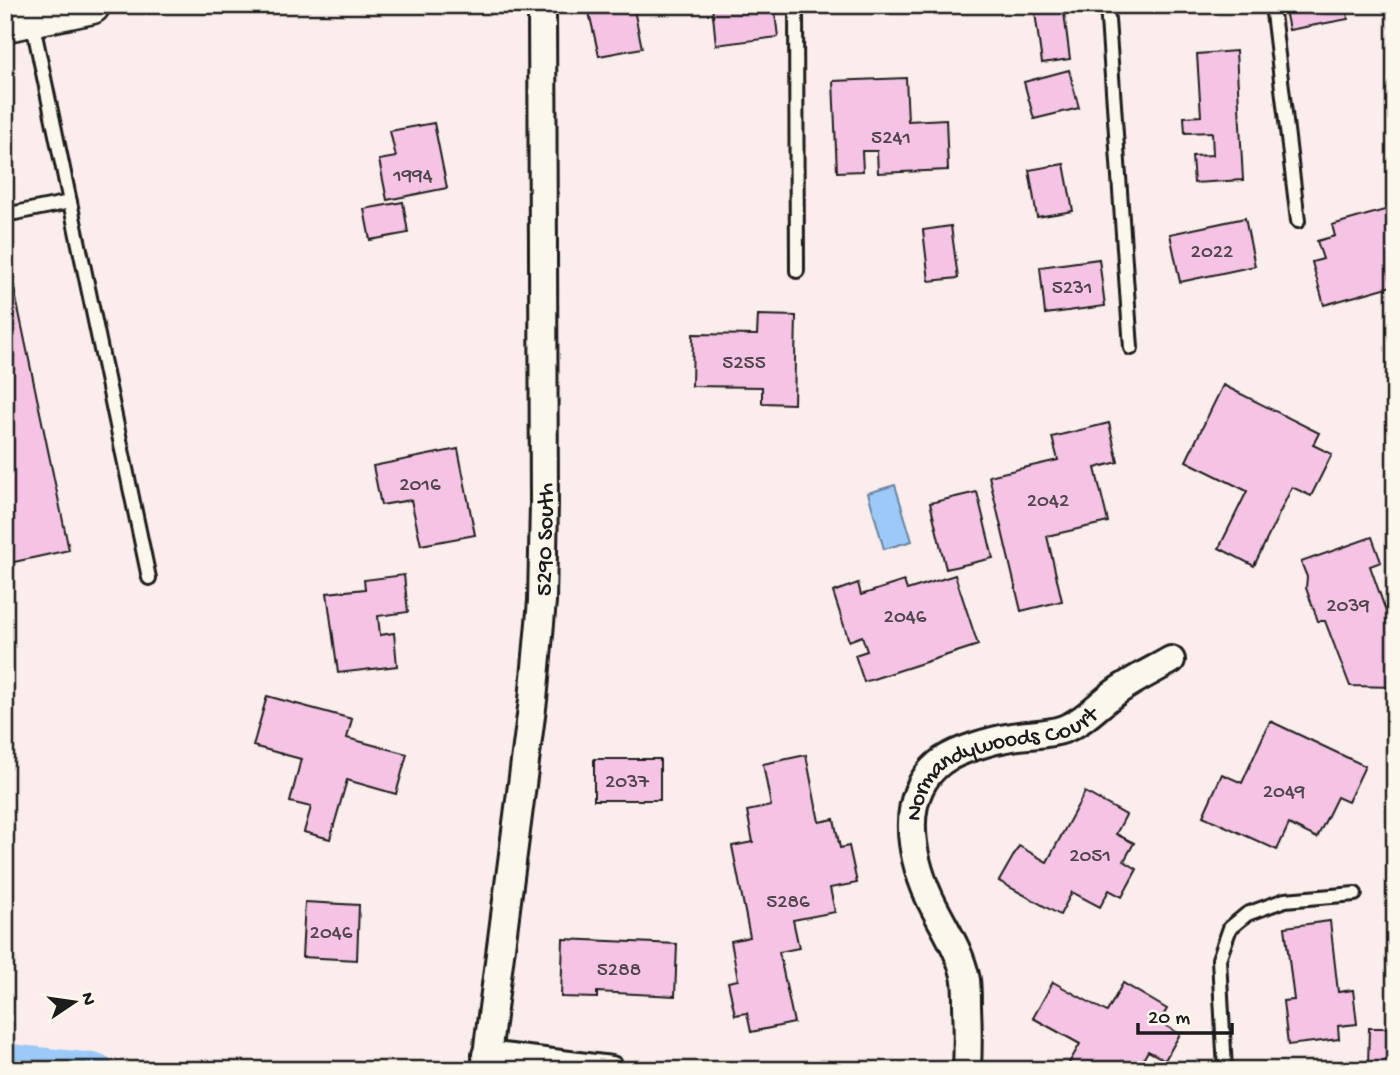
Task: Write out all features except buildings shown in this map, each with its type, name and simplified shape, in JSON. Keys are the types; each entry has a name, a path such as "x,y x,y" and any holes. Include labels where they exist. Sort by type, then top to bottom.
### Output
{"main road":[{"path":"18,20 91,5"}],"street":[{"name":"5290 South","path":"485,1062 533,700 541,601 544,503 542,5"},
{"name":"Normandywoods Court","path":"967,1070 966,981 958,953 929,897 916,862 911,827 914,798 926,777 942,762 960,751 1009,737 1065,729 1088,715 1113,694 1171,660"},
{"path":"485,1062 611,1070"}],"lane":[{"path":"796,5 797,271"},
{"path":"1107,5 1131,348"},
{"path":"1272,5 1298,221"},
{"path":"18,20 70,201 149,578"},
{"path":"5,215 70,201"},
{"path":"1225,1070 1219,959 1230,928 1247,914 1285,900 1355,894"}],"water":[{"path":"895,485 912,541 884,549 868,493"}],"waterway":[{"path":"5,1060 97,1070"}]}
